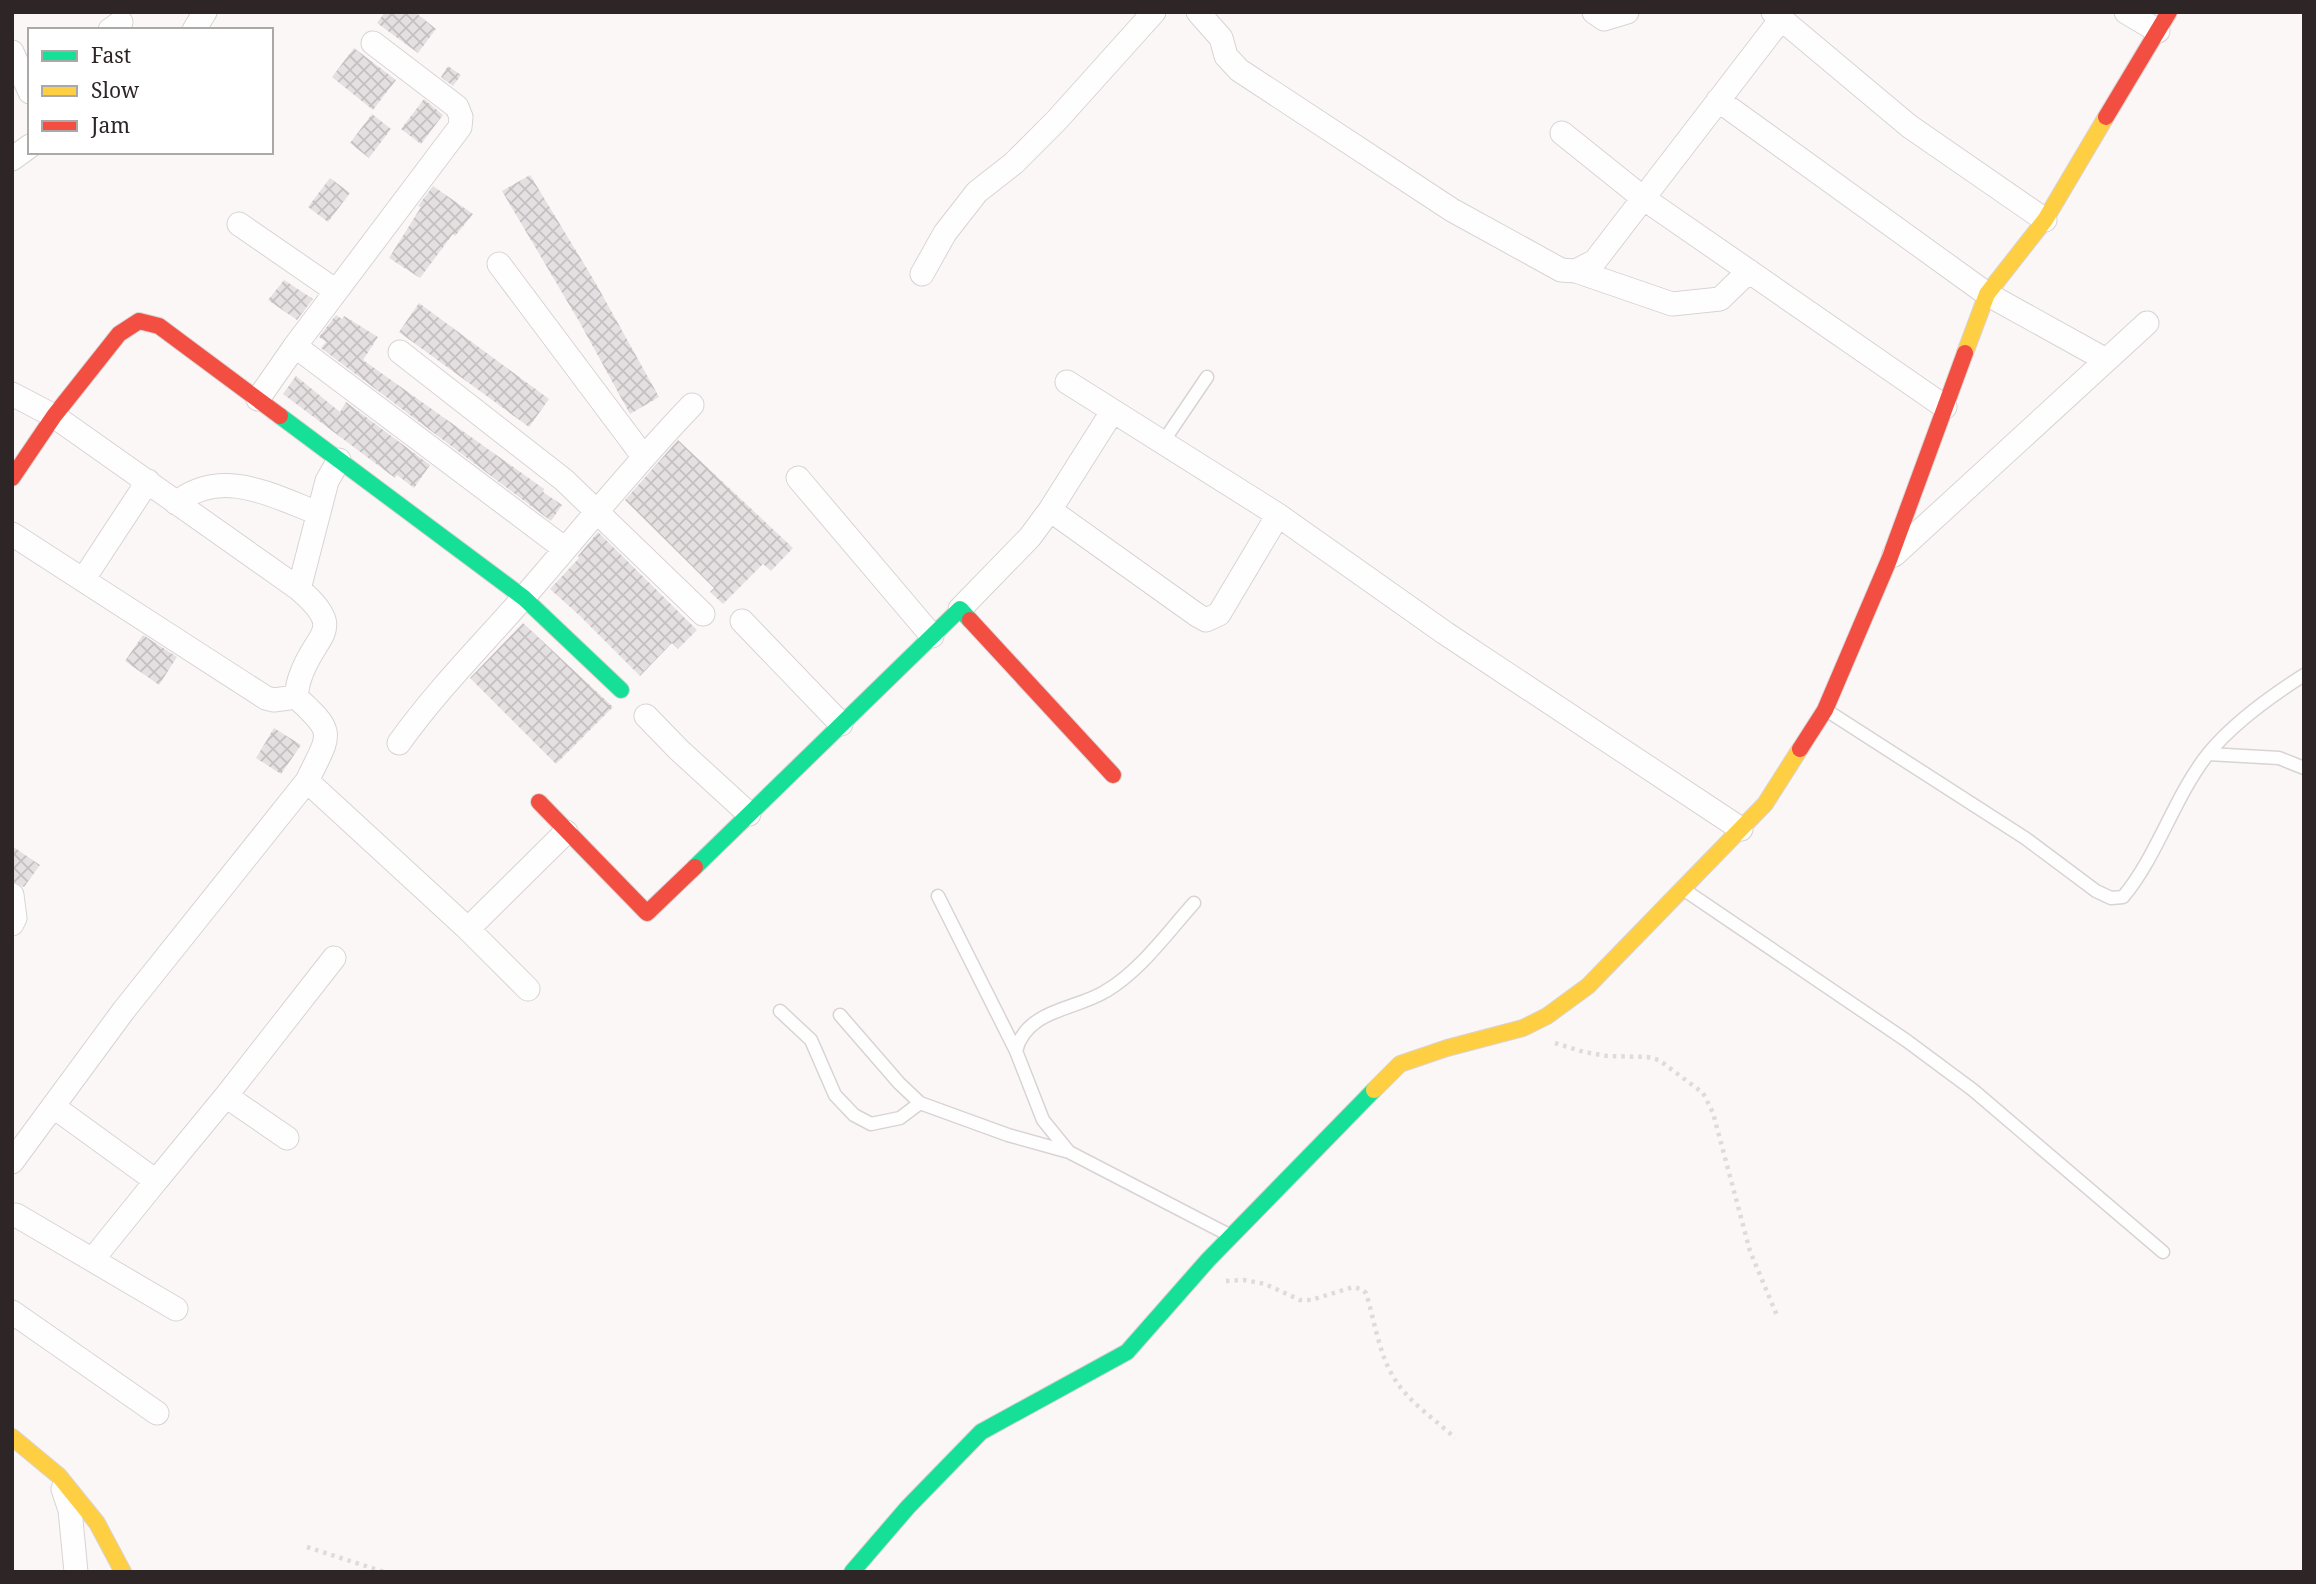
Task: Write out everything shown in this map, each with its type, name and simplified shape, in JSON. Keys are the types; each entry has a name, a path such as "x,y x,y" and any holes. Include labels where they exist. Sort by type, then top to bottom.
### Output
{"street":[{"path":"195,28 205,12"},
{"path":"922,274 945,233 977,192 1014,163 1056,121 1154,12"},
{"path":"1198,12 1221,38 1226,56 1249,76 1452,210 1562,270 1576,271 1672,304 1720,299 1749,271"},
{"path":"1594,12 1604,19 1627,12"},
{"path":"852,1572 908,1507 981,1432 1127,1352 1232,1236 1400,1064 1447,1048 1523,1028 1547,1016 1588,986 1765,804 1825,710 1889,559 1987,295 2045,220 2163,22 2126,12"},
{"path":"1576,271 1595,261 1718,100 1777,15 1909,126 2045,220"},
{"path":"258,399 460,127 461,117 457,107 373,43"},
{"path":"12,52 28,86"},
{"path":"1718,100 1987,295 2106,360"},
{"path":"1562,133 1643,198 1945,407"},
{"path":"12,159 28,147"},
{"path":"239,224 336,291"},
{"path":"499,264 643,456"},
{"path":"12,478 54,416 120,334 139,321 159,326 524,598 621,690"},
{"path":"1889,559 2147,323"},
{"path":"295,346 565,549"},
{"path":"400,352 564,480 703,614"},
{"path":"1067,382 1278,516 1445,633 1741,829"},
{"path":"12,394 54,416 148,481 299,589 320,610 325,629 322,639 300,675 296,697"},
{"path":"399,743 417,718 524,598 643,456 692,405"},
{"path":"539,802 647,913 1014,555 1050,510 1112,412"},
{"path":"299,589 317,513 327,481 339,460"},
{"path":"798,478 932,636"},
{"path":"83,580 148,481"},
{"path":"176,503 198,489 231,484 317,513"},
{"path":"1050,510 1206,620 1219,614 1278,516"},
{"path":"12,534 266,698 274,700 296,697 322,720 326,728 324,746 307,780 124,1010 12,1162"},
{"path":"960,609 1113,775"},
{"path":"742,621 841,724"},
{"path":"646,716 749,814"},
{"path":"307,780 468,929 528,989"},
{"path":"468,929 566,832"},
{"path":"12,895 15,918 12,924"},
{"path":"93,1259 334,958"},
{"path":"226,1096 287,1138"},
{"path":"54,1107 156,1181"},
{"path":"13,1215 176,1309"},
{"path":"12,1312 157,1413"},
{"path":"12,1437 59,1476 97,1523 123,1572"},
{"path":"59,1476 70,1510 76,1572"}],"lane":[{"path":"1163,442 1207,377"},
{"path":"1825,710 2025,838 2096,891 2111,898 2123,897 2134,883 2164,826 2208,754 2263,703 2304,675"},
{"path":"2208,754 2279,758 2304,768"},
{"path":"1683,889 1907,1041 1973,1090 2163,1252"},
{"path":"938,896 1016,1051 1043,1120 1069,1152"},
{"path":"1016,1051 1024,1031 1037,1020 1105,992 1122,980 1194,902"},
{"path":"780,1011 811,1040 835,1095 854,1115 871,1124 900,1118 920,1103"},
{"path":"840,1015 920,1103 1008,1135 1069,1152 1232,1236"}],"path":[{"path":"1523,1028 1563,1046 1584,1052 1659,1060 1703,1093 1713,1113 1750,1251 1778,1318"},
{"path":"1225,1281 1244,1280 1265,1284 1300,1300 1311,1300 1353,1287 1361,1289 1366,1293 1387,1364 1395,1379 1402,1390 1455,1438"},
{"path":"307,1547 384,1572"}],"building":[{"path":"385,12 415,12 436,29 418,53 377,23"},
{"path":"354,48 396,80 373,110 332,77"},
{"path":"448,66 461,75 453,86 441,77"},
{"path":"424,99 443,115 421,144 401,129"},
{"path":"372,114 391,129 369,158 350,143"},
{"path":"530,175 595,282 659,397 630,414 502,191"},
{"path":"330,178 350,193 328,222 308,207"},
{"path":"433,186 473,214 455,236 453,234 420,278 389,258 421,207 418,206"},
{"path":"284,280 313,299 297,320 268,300"},
{"path":"419,303 549,399 529,427 399,332"},
{"path":"336,315 342,319 344,316 378,337 363,360 544,489 543,492 562,505 551,521 321,348 326,342 319,337"},
{"path":"296,376 340,412 346,402 430,465 414,488 397,475 395,478 283,394"},
{"path":"678,440 793,548 771,571 763,564 723,604 710,592 714,588 625,500"},
{"path":"598,532 697,630 678,649 672,643 640,676 550,589 579,558"},
{"path":"523,623 613,707 556,764 470,678"},
{"path":"143,635 177,657 159,685 125,661"},
{"path":"274,728 301,745 281,774 256,758"},
{"path":"12,846 40,865 24,887 12,881"}],"traffic: fast":[{"path":"280,416 524,598 621,690"},
{"path":"695,867 960,609 970,620"},
{"path":"852,1572 908,1507 981,1432 1127,1352 1208,1260 1374,1090"}],"traffic: slow":[{"path":"1965,353 1987,294 2045,220 2106,117"},
{"path":"1374,1090 1400,1064 1447,1048 1523,1028 1547,1016 1588,986 1765,804 1800,749"},
{"path":"12,1437 59,1476 97,1523 123,1572"}],"traffic: jam":[{"path":"2106,117 2169,12"},
{"path":"12,478 54,416 119,334 139,321 159,326 280,416"},
{"path":"1800,749 1825,710 1889,560 1965,353"},
{"path":"970,620 1113,775"},
{"path":"539,802 647,913 695,867"}]}
